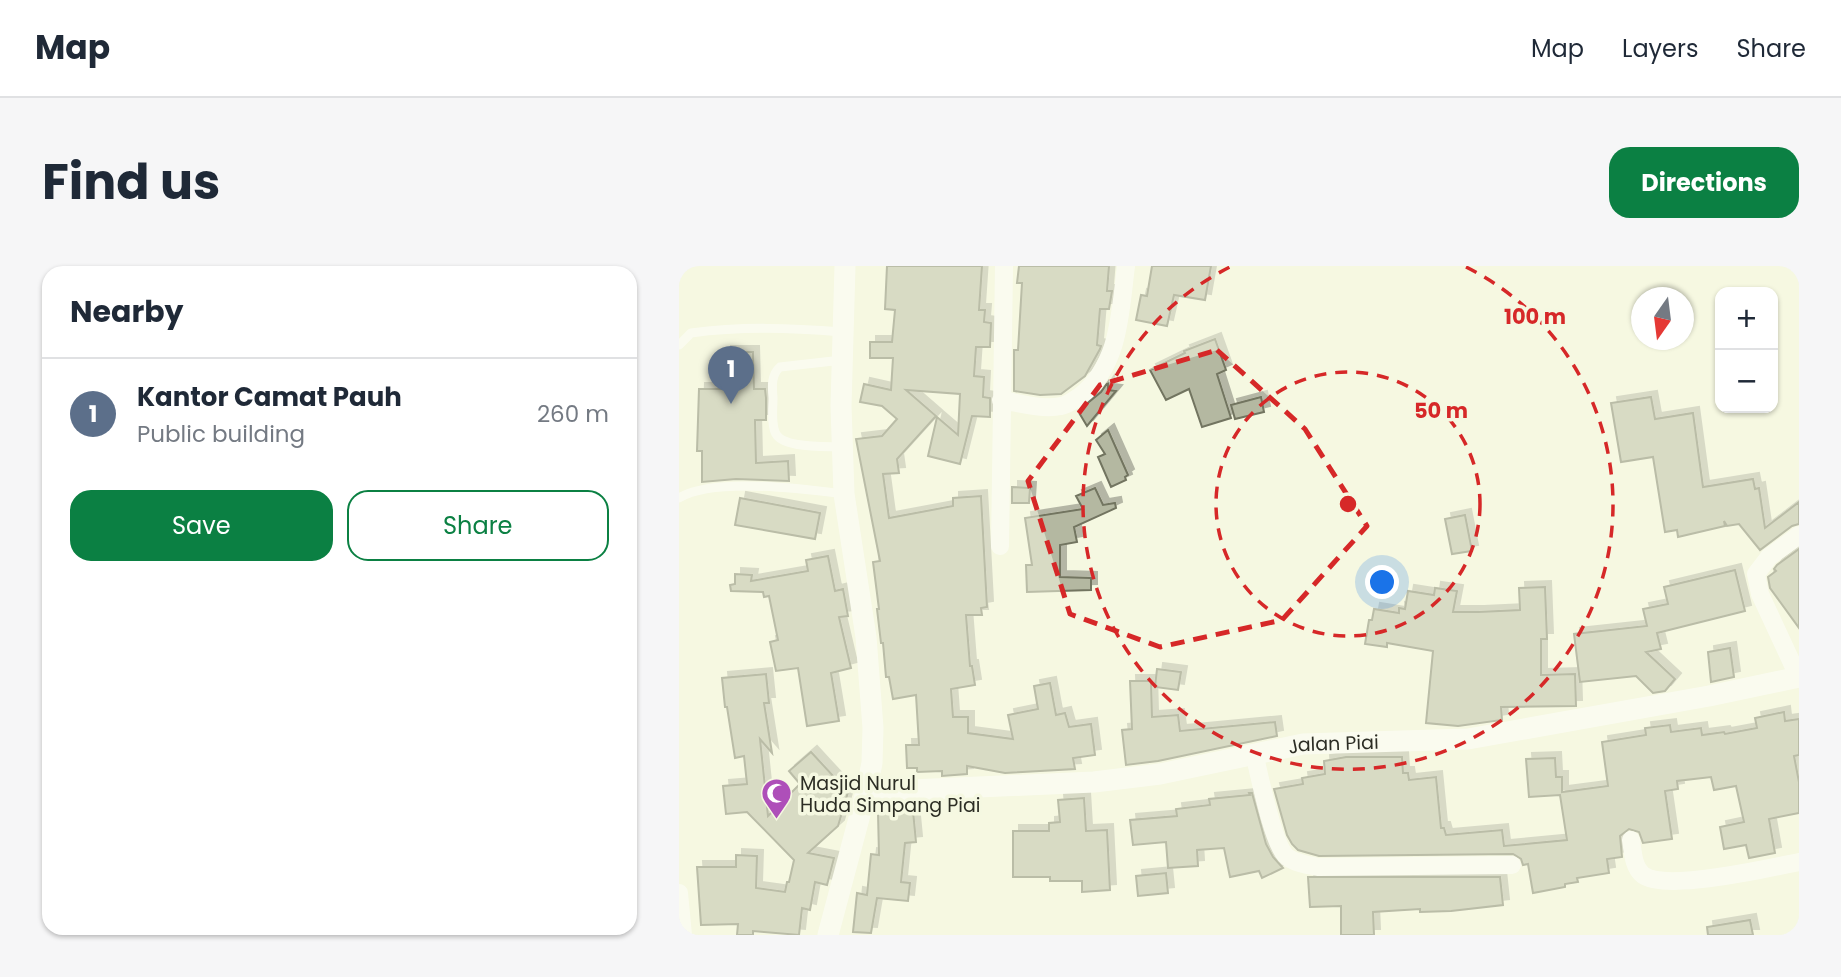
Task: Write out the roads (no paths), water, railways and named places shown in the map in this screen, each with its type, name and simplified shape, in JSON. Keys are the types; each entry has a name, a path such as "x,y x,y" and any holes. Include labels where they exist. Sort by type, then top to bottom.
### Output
{"street":[{"path":"828,935 866,792 873,740 866,637 844,494 842,332 845,266"},
{"path":"1000,545 1004,266"},
{"path":"1001,400 1046,407 1062,406 1073,402 1088,390 1110,358 1118,327 1126,266"},
{"path":"1799,536 1769,557 1756,573 1760,594 1799,678"},
{"name":"Jalan Piai","path":"866,792 1126,779 1303,744 1468,739 1799,678"},
{"path":"1254,753 1271,821 1282,852 1288,858 1318,867 1512,866"},
{"path":"1631,840 1634,861 1640,873 1652,880 1667,882 1799,862"},
{"path":"679,893 683,935"}],"lane":[{"path":"679,345 691,332 715,330 778,327 842,332"},
{"path":"842,360 780,367 773,376 772,388 775,432 780,439 793,444 842,447"},
{"path":"679,498 702,489 752,486 844,494"}],"place":[{"name":"Kantor Camat Pauh","path":"731,404"},
{"name":"Masjid Nurul Huda Simpang Piai","path":"777,821"}]}
